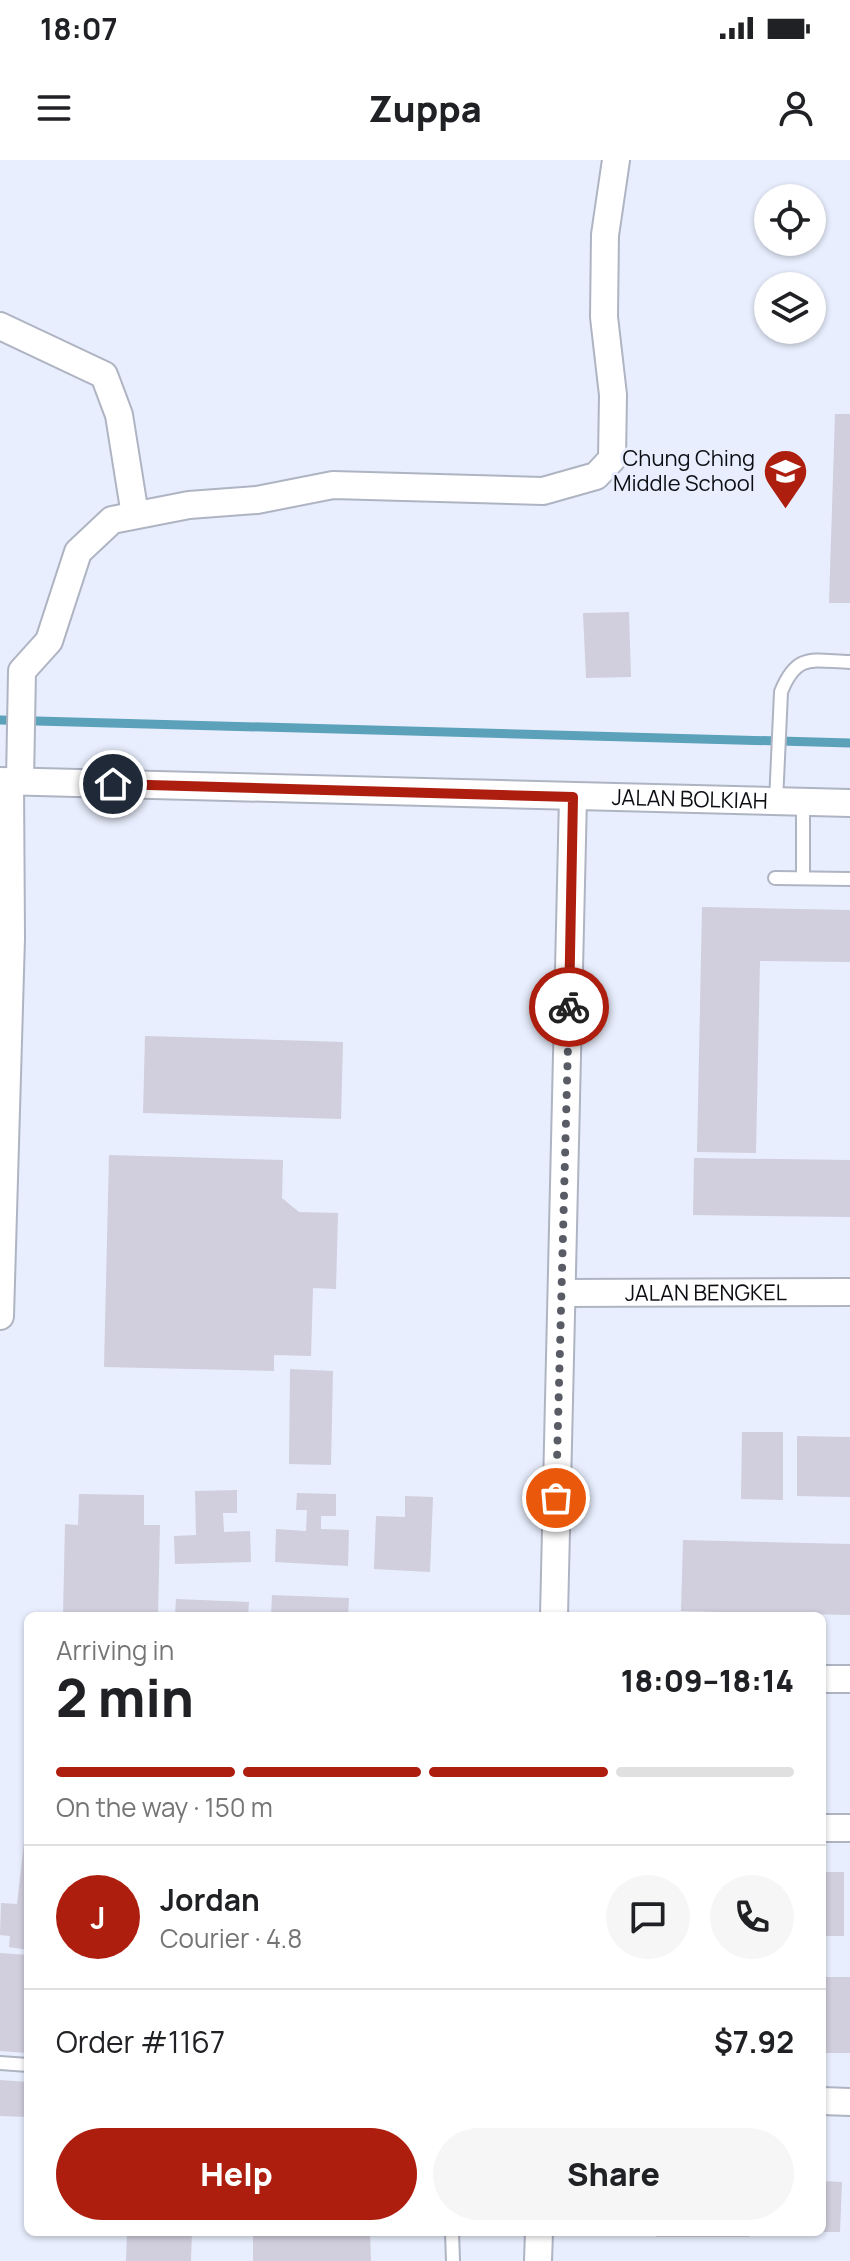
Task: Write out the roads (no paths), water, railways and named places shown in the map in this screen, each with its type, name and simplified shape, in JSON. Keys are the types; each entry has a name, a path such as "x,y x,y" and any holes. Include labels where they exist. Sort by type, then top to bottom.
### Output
{"street":[{"path":"0,1316 11,938 10,781 21,742 22,671 49,641 78,552 112,520 189,505 257,500 333,485 543,491 596,476 612,459 613,395 604,317 604,262 616,160"},
{"path":"0,326 104,375 119,415 135,515"},
{"name":"JALAN BOLKIAH","path":"10,781 850,803"},
{"path":"554,1612 573,797"},
{"name":"JALAN BENGKEL","path":"562,1293 850,1292"},
{"path":"826,1679 850,1679"},
{"path":"826,1828 850,1828"},
{"path":"826,2101 850,2102"},
{"path":"538,2261 539,2236"}],"lane":[{"path":"776,802 781,692 793,668 804,662 850,662"},
{"path":"803,801 803,878"},
{"path":"775,878 850,879"},
{"path":"0,2063 24,2065"},
{"path":"452,2236 453,2261"}],"waterway":[{"path":"0,720 850,743"}],"place":[{"name":"Chung Ching Middle School","path":"786,510"}]}
